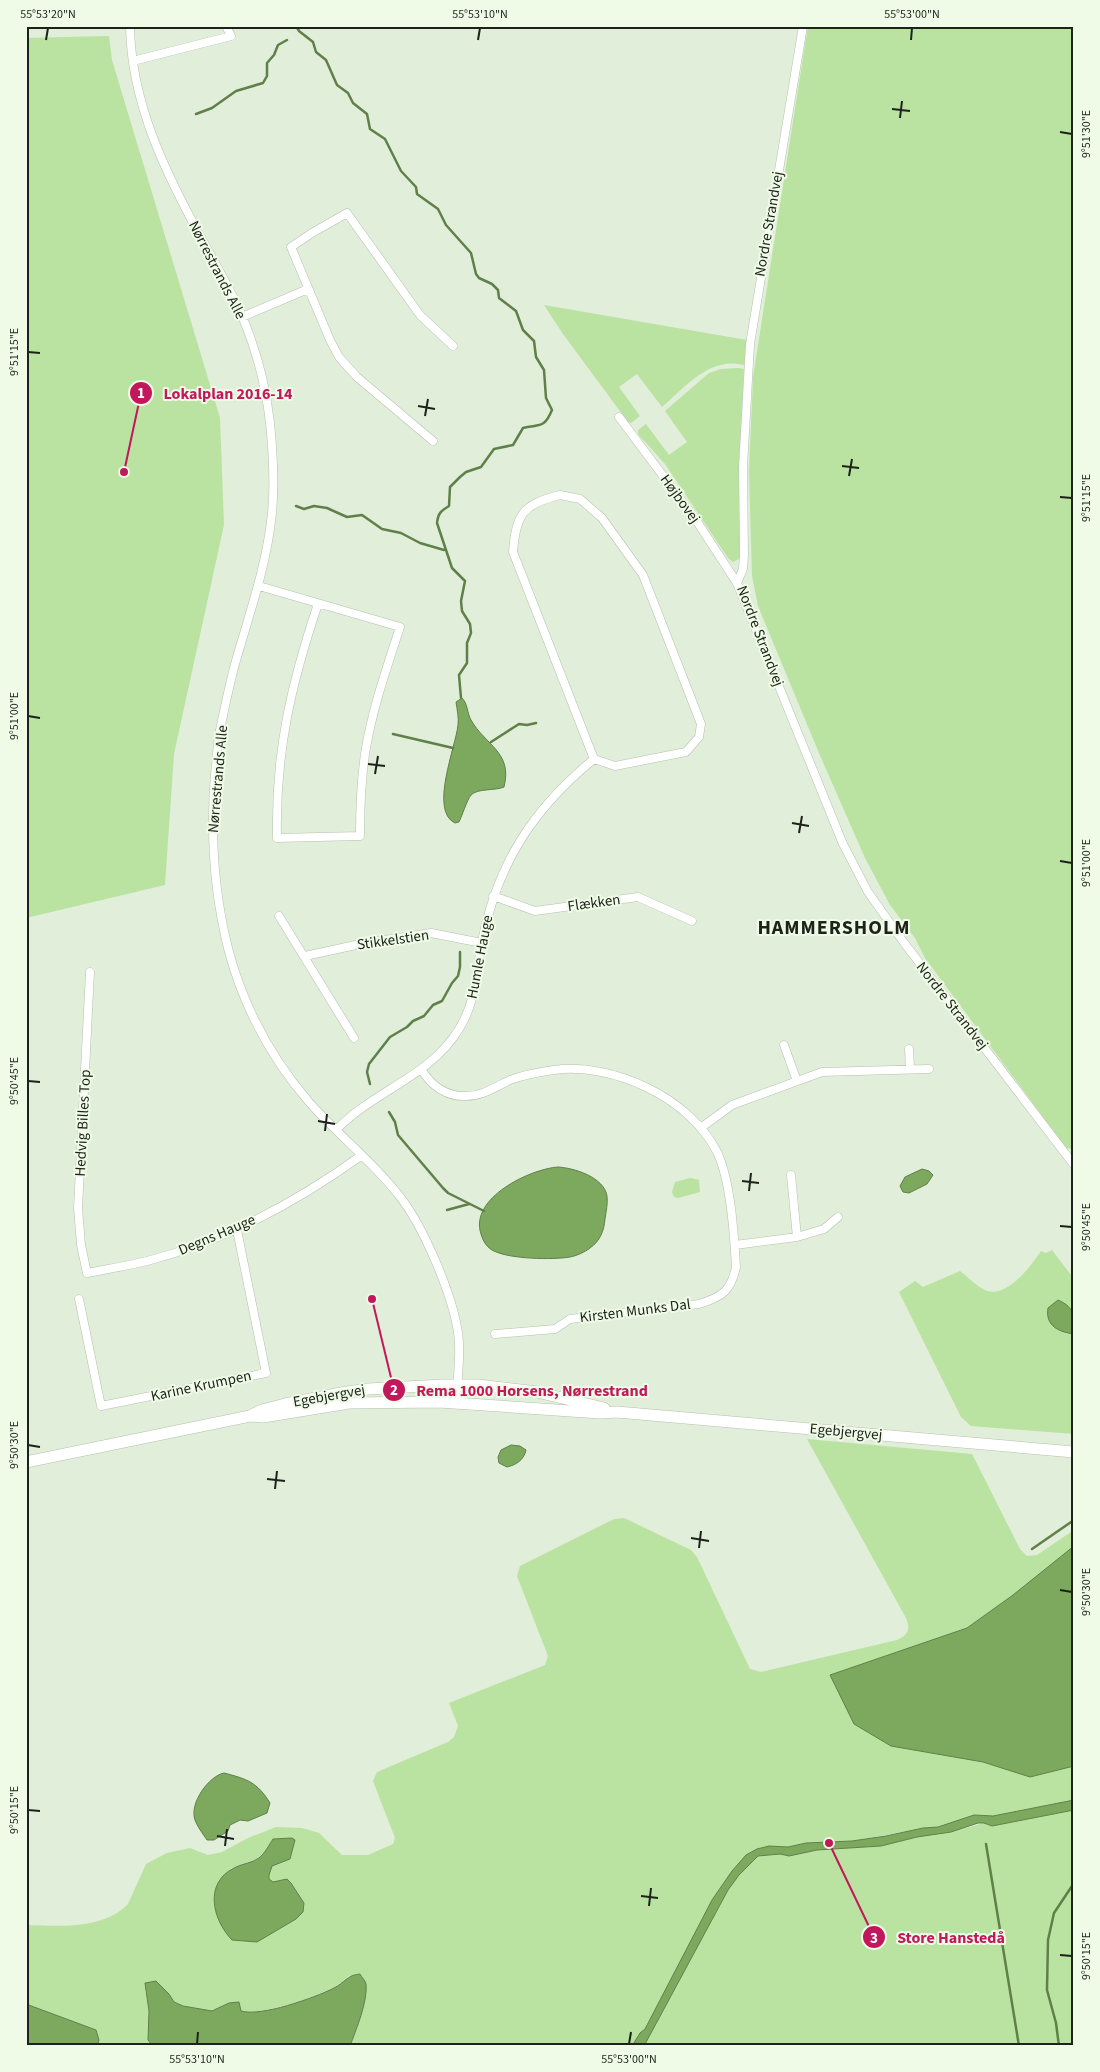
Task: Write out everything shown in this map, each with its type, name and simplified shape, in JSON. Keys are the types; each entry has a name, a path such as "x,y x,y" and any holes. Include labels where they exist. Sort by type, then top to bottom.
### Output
{"street":[{"name":"Nørrestrands Alle","path":"130,26 134,61 144,108 155,146 178,195 226,282 242,317 260,370 269,418 273,465 272,512 259,586 236,661 219,735 213,797 213,839 218,892 229,952 249,1010 281,1067 312,1105 400,1195 418,1225 444,1280 451,1301 459,1342 456,1403"},
{"path":"134,61 231,36 226,26"},
{"name":"Nordre Strandvej","path":"803,26 750,344 743,467 744,555 743,568 737,583 843,844 868,892 905,944 1074,1165"},
{"path":"433,441 357,377 339,357 291,247 347,213 420,315 453,346"},
{"path":"242,317 308,289"},
{"name":"Højbovej","path":"619,417 696,520 737,583"},
{"path":"560,495 580,499 602,518 642,575 701,724 699,737 686,752 615,766 594,759 513,552 514,533 521,514 538,501 560,495"},
{"path":"259,586 400,627 373,714 365,749 360,798 360,836 277,838 276,803 281,743 294,683 318,604"},
{"name":"Humle Hauge","path":"337,1129 355,1113 421,1069 446,1048 468,1014 474,996 482,943 494,896 511,855 532,821 553,796 594,759"},
{"name":"Flækken","path":"494,896 535,911 638,897 692,921"},
{"path":"280,916 354,1038"},
{"name":"Stikkelstien","path":"305,956 364,943 431,933 482,943"},
{"name":"Hedvig Billes Top","path":"87,1273 81,1246 78,1208 90,972"},
{"path":"784,1045 797,1081"},
{"path":"909,1049 910,1069"},
{"name":"Kirsten Munks Dal","path":"421,1069 429,1081 444,1092 464,1096 482,1094 512,1080 556,1070 586,1070 640,1083 684,1111 702,1127 718,1153 724,1175 735,1245 736,1267 733,1281 726,1291 716,1299 699,1304 570,1319 555,1329 495,1334"},
{"path":"702,1127 732,1105 822,1072 930,1069"},
{"name":"Degns Hauge","path":"87,1273 146,1262 237,1230 297,1197 362,1155"},
{"path":"791,1175 797,1237"},
{"path":"735,1245 797,1237 824,1229 838,1217"},
{"name":"Karine Krumpen","path":"79,1299 101,1406 266,1373 237,1230"},
{"path":"349,1403 370,1398 448,1395 455,1390 457,1384"},
{"name":"Egebjergvej","path":"26,1462 250,1416 262,1410 285,1404 341,1393 393,1387 457,1384 537,1392 617,1412"},
{"name":"Egebjergvej","path":"250,1416 263,1417 349,1403 456,1403 600,1413 617,1412 1074,1452"}],"shaded area":[{"path":"808,26 1074,26 1073,1149 1066,1148 925,958 915,938 890,905 865,858 758,606 752,576 749,471 753,377"},
{"path":"109,36 112,60 220,418 224,525 174,754 165,885 26,918 26,38"},
{"path":"544,305 747,340 744,365 732,363 709,369 689,383 662,407 637,374 619,387 640,416 631,423 628,422 563,334"},
{"path":"721,369 744,369 739,462 741,552 739,559 733,562 728,558 665,464 638,434 638,430 646,424 669,455 687,442 665,411 709,373"},
{"path":"462,698 471,720 501,757 505,765 506,775 504,787 478,791 471,795 459,822 455,823 448,816 444,806 444,792 458,725 456,702"},
{"path":"558,1167 572,1169 587,1175 605,1189 607,1202 604,1223 601,1235 596,1242 578,1255 553,1258 510,1256 489,1248 481,1234 480,1221 484,1209 493,1198 504,1188 532,1173"},
{"path":"922,1169 929,1171 933,1175 927,1184 909,1193 903,1192 900,1186 905,1177"},
{"path":"690,1178 699,1180 700,1192 678,1198 674,1197 672,1192 675,1182"},
{"path":"1052,1250 1074,1279 1074,1434 971,1426 961,1417 899,1292 915,1281 923,1287 960,1271 985,1290 993,1292 1001,1290 1017,1280 1041,1251 1046,1253"},
{"path":"1058,1300 1068,1306 1073,1314 1074,1334 1058,1330 1051,1324 1048,1308"},
{"path":"807,1439 972,1454 1020,1549 1027,1556 1037,1555 1074,1530 1074,1546 1013,1595 967,1628 830,1675 891,1746 983,1762 1030,1777 1074,1766 1074,1800 993,1816 974,1815 938,1827 852,1841 806,1843 788,1847 769,1846 757,1849 746,1855 732,1871 712,1900 645,2029 640,2033 632,2046 350,2046 358,2027 350,1975 335,1987 299,2002 250,2014 241,2011 229,2003 212,2011 183,2006 174,2002 169,1994 146,1984 149,2011 148,2040 153,2046 97,2046 96,2030 26,2004 26,1925 80,1925 106,1918 118,1912 128,1904 146,1864 167,1853 190,1848 208,1855 222,1852 248,1838 276,1827 302,1828 319,1833 342,1855 368,1855 393,1844 395,1838 373,1781 377,1772 448,1742 454,1737 458,1726 449,1703 545,1665 548,1656 517,1576 520,1566 614,1519 624,1518 691,1550 697,1557 750,1669 761,1672 897,1640 904,1636 907,1631 906,1618","holes":["273,1839 272,1866 269,1879 273,1882 287,1879 291,1882 304,1902 303,1912 218,1881 232,1868 259,1858"]},
{"path":"511,1445 520,1446 526,1450 519,1462 507,1467 499,1463 498,1457 501,1450"},
{"path":"1074,1546 1074,1766 1030,1777 983,1762 891,1746 854,1724 830,1675 967,1628 1013,1595"},
{"path":"224,1773 251,1782 261,1790 270,1803 267,1813 248,1821 240,1820 230,1825 228,1831 214,1840 207,1840 195,1820 195,1806 202,1791 212,1779"},
{"path":"1074,1800 1074,1810 992,1826 978,1823 951,1832 917,1837 881,1846 817,1850 789,1856 780,1854 758,1856 739,1875 728,1890 644,2046 632,2046 640,2033 645,2029 712,1900 732,1871 746,1855 757,1849 769,1846 788,1847 806,1843 852,1841 886,1836 923,1828 938,1827 974,1815 993,1816"},
{"path":"1074,1810 1074,2046 644,2046 728,1890 739,1875 758,1856 780,1854 789,1856 817,1850 881,1846 917,1837 951,1832 984,1823 992,1826"},
{"path":"292,1838 295,1840 290,1859 272,1866 269,1879 273,1882 287,1879 304,1903 303,1912 296,1919 257,1942 232,1940 225,1931 216,1912 214,1902 218,1883 224,1875 234,1868 259,1858 273,1839"},
{"path":"360,1974 366,1984 365,1999 350,2046 153,2046 148,2040 149,2011 145,1983 156,1981 174,2002 183,2006 212,2011 229,2003 239,2002 241,2011 250,2012 274,2009 314,1997"},
{"path":"26,2004 96,2030 99,2040 97,2046 26,2046"}],"waterway":[{"path":"296,26 299,31 313,42 316,52 326,60 337,85 348,93 353,103 367,114 370,129 385,139 401,171 416,187 417,194 438,209 446,225 471,253 476,274 479,278 492,284 498,290 499,298 516,311 523,330 534,341 536,357 544,370 546,398 552,410 544,423 523,428 513,445 494,449 481,467 466,472 460,477 450,487 449,506 438,517 437,523 452,568 465,581 461,601 462,611 470,624 471,633 467,643 467,663 459,675 461,698"},
{"path":"196,114 212,108 236,91 263,83 267,76 267,63 274,55 278,45 287,40"},
{"path":"296,506 304,509 314,506 327,508 347,517 362,515 382,529 401,533 420,543 444,550"},
{"path":"491,742 519,724 536,723"},
{"path":"393,734 453,748"},
{"path":"370,1084 367,1072 369,1064 390,1037 413,1021 424,1016 433,1005 442,1001 458,976 460,952"},
{"path":"389,1112 395,1122 398,1135 443,1188 448,1193 484,1211"},
{"path":"447,1210 469,1204"},
{"path":"1032,1549 1074,1520"},
{"path":"986,1844 1019,2046"},
{"path":"1059,2046 1056,2023 1047,1990 1048,1940 1054,1913 1074,1883"}],"place":[{"name":"Lokalplan 2016-14","path":"124,472"},
{"name":"Rema 1000 Horsens, Nørrestrand","path":"372,1299"},
{"name":"Store Hanstedå","path":"829,1843"}],"district":[{"name":"HAMMERSHOLM","path":"834,928"}]}
